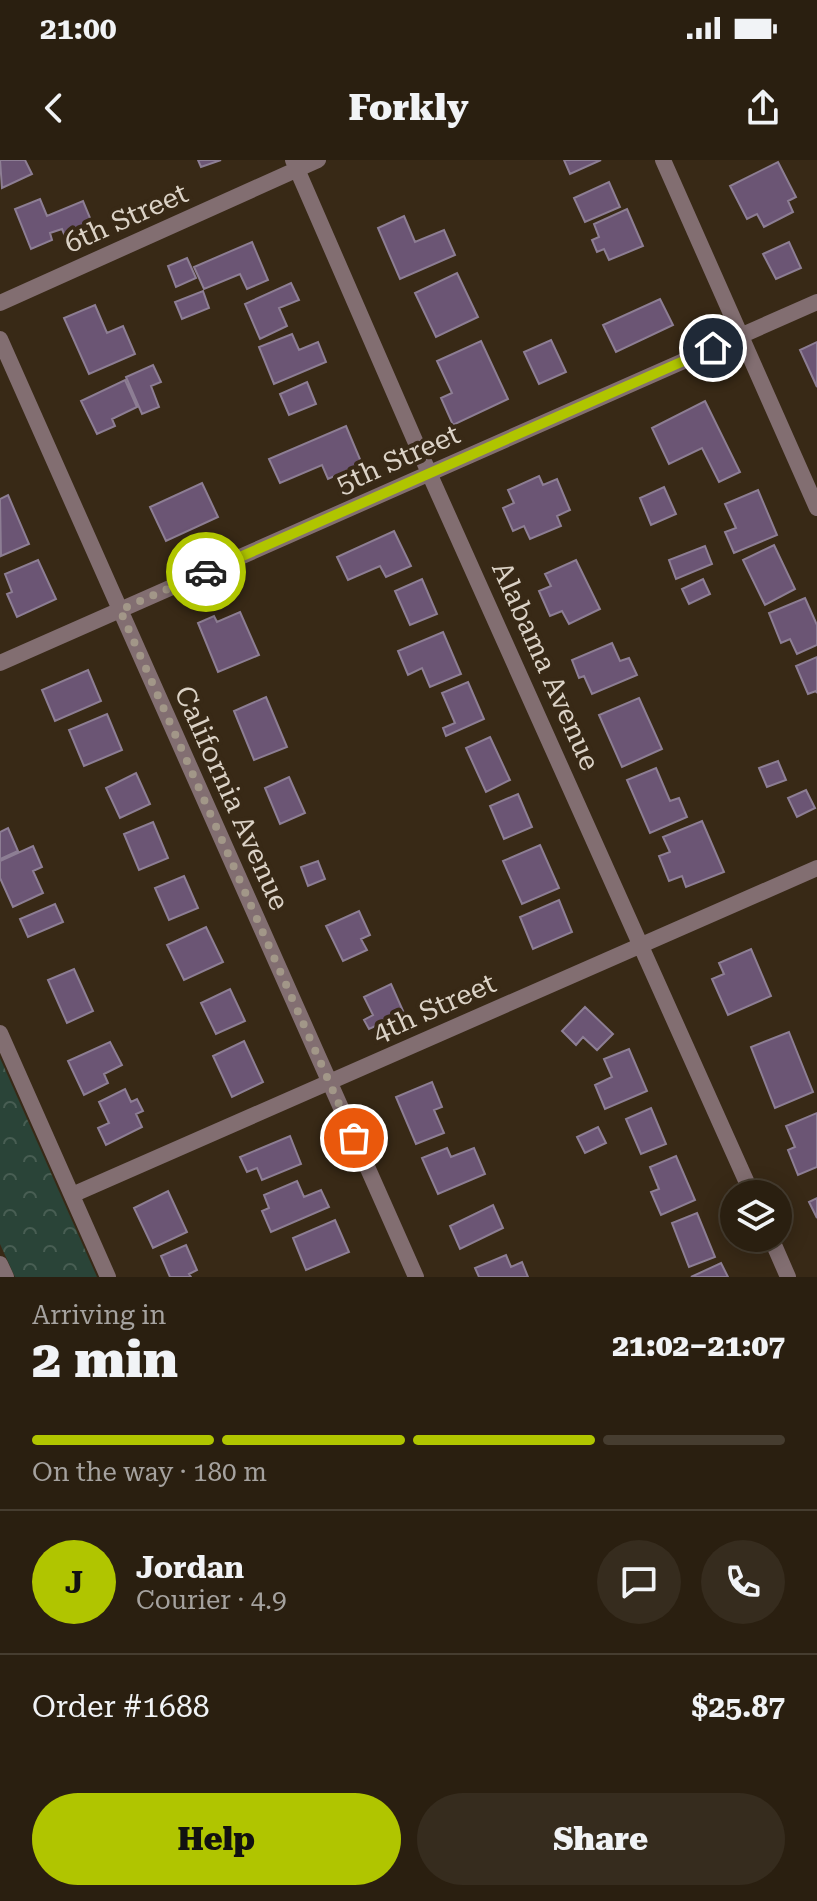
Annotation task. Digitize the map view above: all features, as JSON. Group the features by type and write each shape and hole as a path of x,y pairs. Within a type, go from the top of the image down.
{"street":[{"name":"6th Street","path":"0,303 295,165 318,160"},
{"path":"663,160 817,508"},
{"name":"Alabama Avenue","path":"295,165 429,473 746,1180"},
{"name":"5th Street","path":"0,663 817,302"},
{"name":"California Avenue","path":"0,339 416,1277"},
{"name":"4th Street","path":"72,1195 817,868"},
{"path":"0,1033 108,1277"},
{"path":"777,1252 788,1277"},
{"path":"0,1264 6,1277"}],"green space":[{"path":"0,1058 97,1277 15,1277 0,1244"}],"building":[{"path":"0,160 25,160 32,174 2,188"},
{"path":"198,160 221,160 201,167"},
{"path":"564,160 601,160 570,174"},
{"path":"778,162 796,197 788,201 793,212 764,227 757,214 747,219 730,186"},
{"path":"609,182 620,207 585,222 574,198"},
{"path":"40,199 47,216 83,201 95,230 67,241 62,229 50,233 52,240 31,249 15,209"},
{"path":"627,209 643,246 609,260 604,249 597,252 592,240 599,237 594,224"},
{"path":"404,216 415,242 444,230 455,255 400,279 378,228"},
{"path":"252,242 268,280 247,289 240,274 204,289 194,267"},
{"path":"789,242 801,268 776,279 763,254"},
{"path":"187,258 196,278 176,287 168,266"},
{"path":"457,273 478,317 436,337 415,293"},
{"path":"291,283 299,300 279,308 287,326 260,339 245,304"},
{"path":"203,291 209,308 182,319 175,302"},
{"path":"660,299 673,325 616,352 603,325"},
{"path":"95,305 107,333 123,326 135,354 89,374 64,318"},
{"path":"292,334 299,350 318,342 326,362 274,384 259,347"},
{"path":"551,340 566,372 539,384 524,352"},
{"path":"481,341 508,399 453,425 441,398 452,393 437,361"},
{"path":"817,342 817,387 800,350"},
{"path":"153,365 161,382 151,386 159,407 142,414 126,377"},
{"path":"125,380 137,407 112,419 115,426 97,434 81,401"},
{"path":"307,382 316,404 289,415 280,394"},
{"path":"705,401 740,472 719,482 702,448 669,464 652,428"},
{"path":"346,426 362,464 328,479 322,465 280,483 269,459"},
{"path":"539,476 543,485 557,479 570,510 557,516 561,526 530,539 524,526 513,531 503,508 514,503 508,490"},
{"path":"202,483 218,517 166,541 150,507"},
{"path":"664,487 676,514 651,525 640,498"},
{"path":"758,490 777,535 734,553 725,532 736,528 725,504"},
{"path":"8,495 29,544 1,556 0,499"},
{"path":"394,531 411,566 386,577 380,566 348,580 337,557"},
{"path":"774,545 795,589 765,605 743,560"},
{"path":"705,546 712,564 676,579 669,560"},
{"path":"38,560 56,599 17,617 7,594 12,592 5,574"},
{"path":"576,560 600,609 569,624 562,611 550,616 539,591 551,586 545,574"},
{"path":"422,579 437,614 410,625 395,591"},
{"path":"703,579 710,594 689,604 682,589"},
{"path":"805,598 817,625 817,645 797,654 790,639 781,643 769,613"},
{"path":"240,612 259,655 218,672 198,623 214,616 217,622"},
{"path":"443,632 461,674 430,687 422,668 408,675 398,651"},
{"path":"612,643 620,661 629,658 637,675 592,694 584,676 579,678 572,660"},
{"path":"817,657 817,693 808,694 796,666"},
{"path":"88,670 101,701 55,721 42,690"},
{"path":"468,682 484,719 446,736 443,728 455,723 442,693"},
{"path":"266,697 287,747 254,760 234,711"},
{"path":"639,698 662,749 622,767 599,715"},
{"path":"107,714 122,750 84,766 69,730"},
{"path":"490,737 510,780 486,792 466,748"},
{"path":"778,761 786,780 767,787 759,768"},
{"path":"656,768 670,801 679,798 687,817 650,833 627,780"},
{"path":"136,773 150,804 120,818 106,788"},
{"path":"289,777 305,813 280,824 265,788"},
{"path":"806,790 815,808 797,817 788,798"},
{"path":"518,794 532,827 504,839 490,806"},
{"path":"702,821 724,872 686,887 682,876 669,881 659,856 670,852 663,837"},
{"path":"153,822 168,858 139,870 124,834"},
{"path":"8,828 18,851 0,859 0,832"},
{"path":"540,845 559,888 522,904 503,861"},
{"path":"33,846 42,867 33,871 43,893 13,907 0,878 0,861"},
{"path":"318,861 325,879 308,886 301,867"},
{"path":"184,876 198,908 169,920 155,888"},
{"path":"559,900 572,932 533,949 520,917"},
{"path":"55,904 63,922 28,937 20,919"},
{"path":"359,911 370,935 361,939 367,950 343,961 326,926"},
{"path":"206,927 223,962 184,980 167,945"},
{"path":"751,949 771,996 728,1015 712,979 724,974 719,963"},
{"path":"74,969 93,1011 67,1023 48,980"},
{"path":"391,984 404,1013 369,1029 364,1020 373,1015 364,997"},
{"path":"230,989 245,1021 216,1034 201,1003"},
{"path":"585,1007 613,1034 597,1050 583,1037 576,1045 562,1031"},
{"path":"789,1032 813,1092 775,1108 751,1047"},
{"path":"244,1041 263,1082 232,1097 213,1056"},
{"path":"110,1042 122,1065 104,1074 108,1083 84,1095 68,1061"},
{"path":"629,1049 647,1091 605,1109 595,1085 612,1077 604,1059"},
{"path":"432,1082 442,1107 434,1110 444,1133 416,1144 396,1097"},
{"path":"125,1089 131,1102 137,1099 143,1111 136,1114 142,1127 106,1145 98,1128 109,1123 99,1102"},
{"path":"651,1108 666,1144 641,1154 626,1119"},
{"path":"817,1113 817,1167 798,1175 788,1150 795,1147 786,1126"},
{"path":"598,1127 606,1143 585,1153 577,1137"},
{"path":"290,1136 301,1164 262,1180 257,1168 247,1172 240,1157"},
{"path":"447,1148 451,1157 474,1148 485,1174 438,1194 422,1158"},
{"path":"676,1156 695,1200 661,1215 651,1192 659,1189 650,1167"},
{"path":"297,1181 304,1197 321,1190 329,1207 271,1232 262,1211 269,1208 264,1195"},
{"path":"168,1191 187,1232 153,1248 134,1208"},
{"path":"817,1198 817,1218 809,1202"},
{"path":"493,1205 503,1228 460,1249 450,1226"},
{"path":"697,1213 715,1257 689,1267 672,1223"},
{"path":"335,1220 349,1252 306,1270 293,1238"},
{"path":"186,1245 197,1270 189,1274 191,1277 170,1277 161,1256"},
{"path":"506,1255 511,1267 522,1262 528,1277 479,1277 475,1268"},
{"path":"721,1263 728,1277 691,1277"}],"way so far":[{"path":"206,572 120,610 354,1138"}],"route":[{"path":"206,572 713,348"}]}
